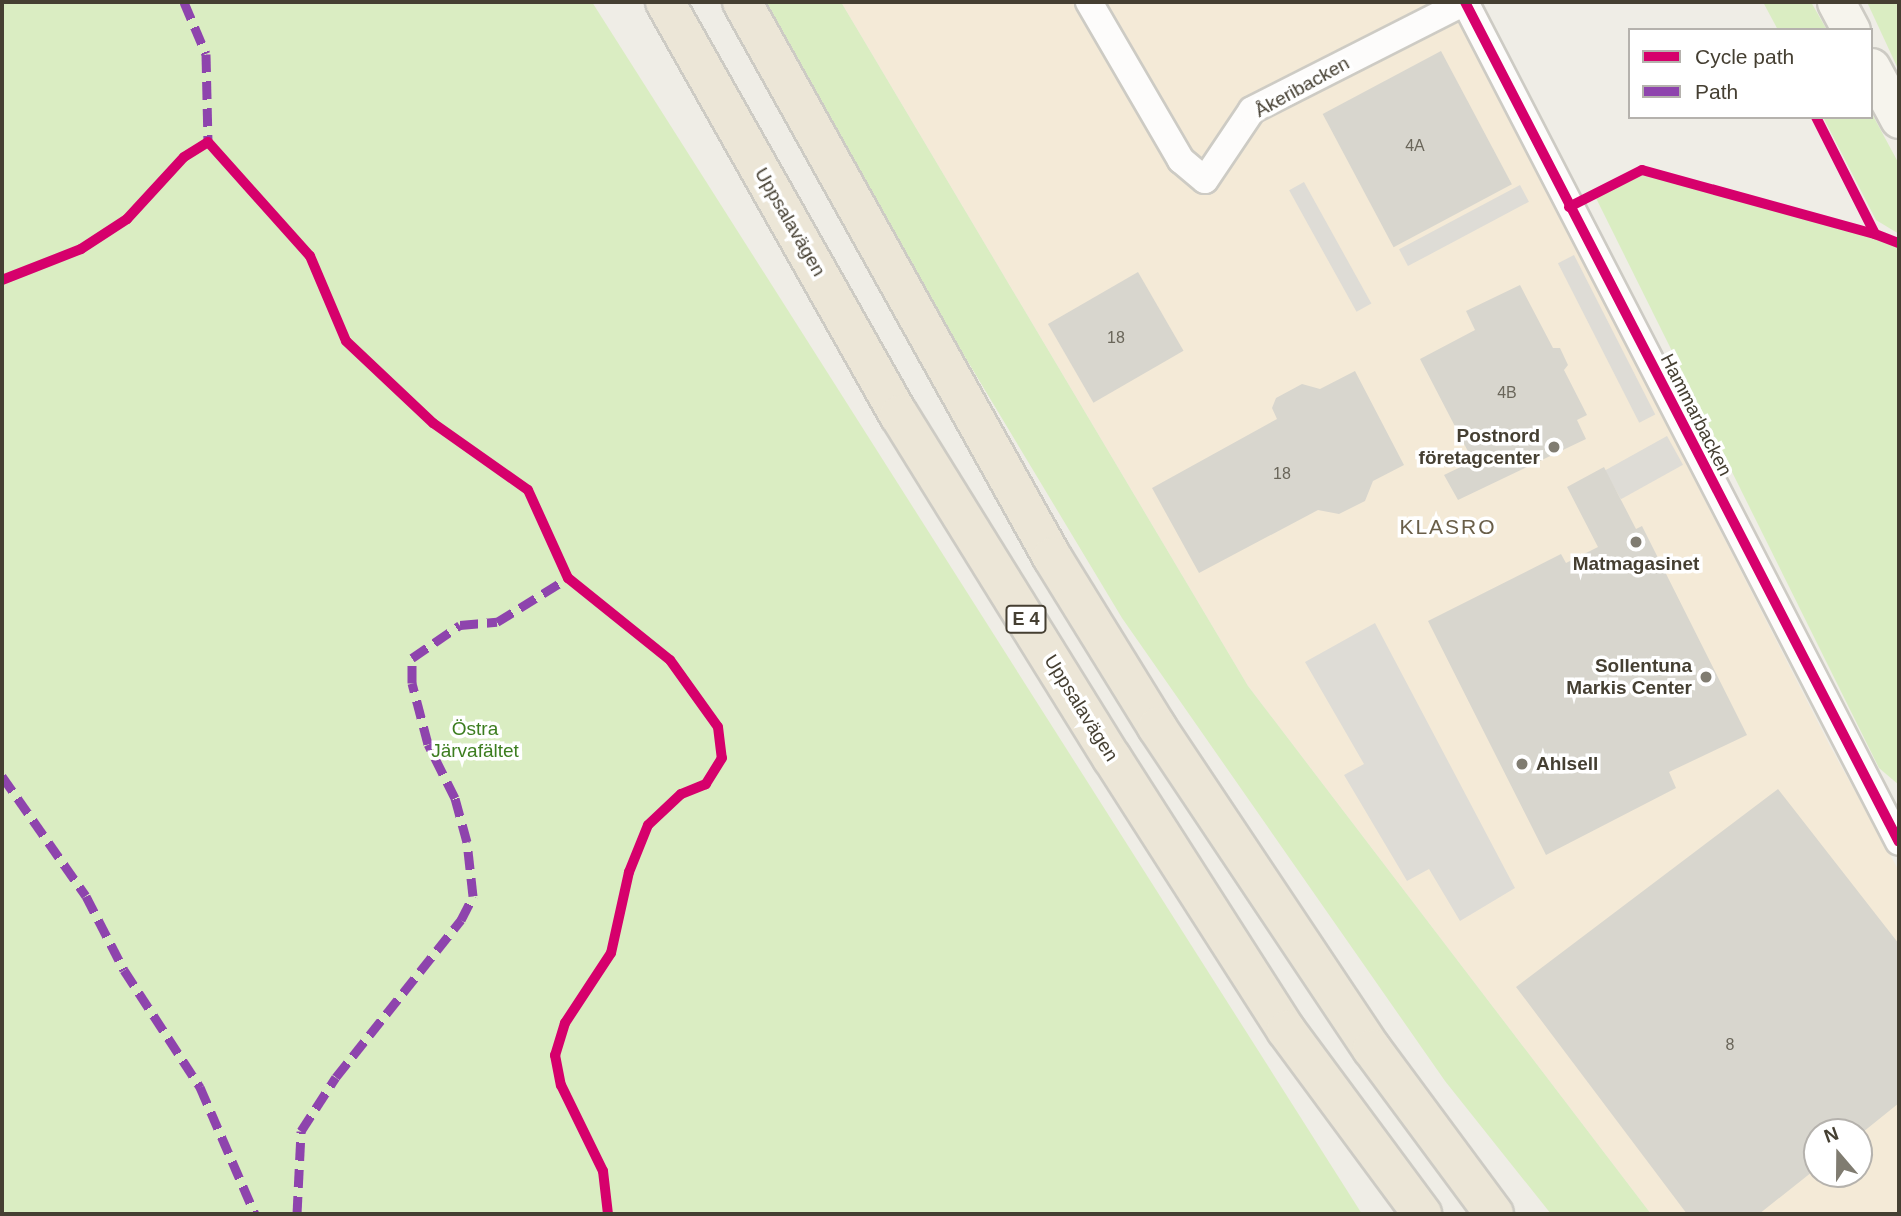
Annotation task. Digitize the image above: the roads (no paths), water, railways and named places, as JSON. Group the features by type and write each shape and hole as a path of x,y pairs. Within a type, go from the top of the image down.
{"highway":[{"name":"Uppsalavägen","path":"665,2 900,415 1112,758 1286,1030 1422,1214"},
{"path":"741,2 1052,557 1157,727 1372,1049 1494,1214"}],"main road":[{"path":"1836,2 1850,28"},
{"path":"1873,72 1899,119"}],"street":[{"name":"Åkeribacken","path":"1089,2 1181,160 1206,180 1252,110 1465,2"},
{"name":"Hammarbacken","path":"1465,2 1899,842"}],"place":[{"name":"Postnord företagcenter","path":"1554,447"},
{"name":"Matmagasinet","path":"1636,542"},
{"name":"Sollentuna Markis Center","path":"1706,677"},
{"name":"Ahlsell","path":"1522,764"}],"district":[{"name":"KLASRO","path":"1448,527"}],"park label":[{"name":"Östra Järvafältet","path":"475,740"}]}
